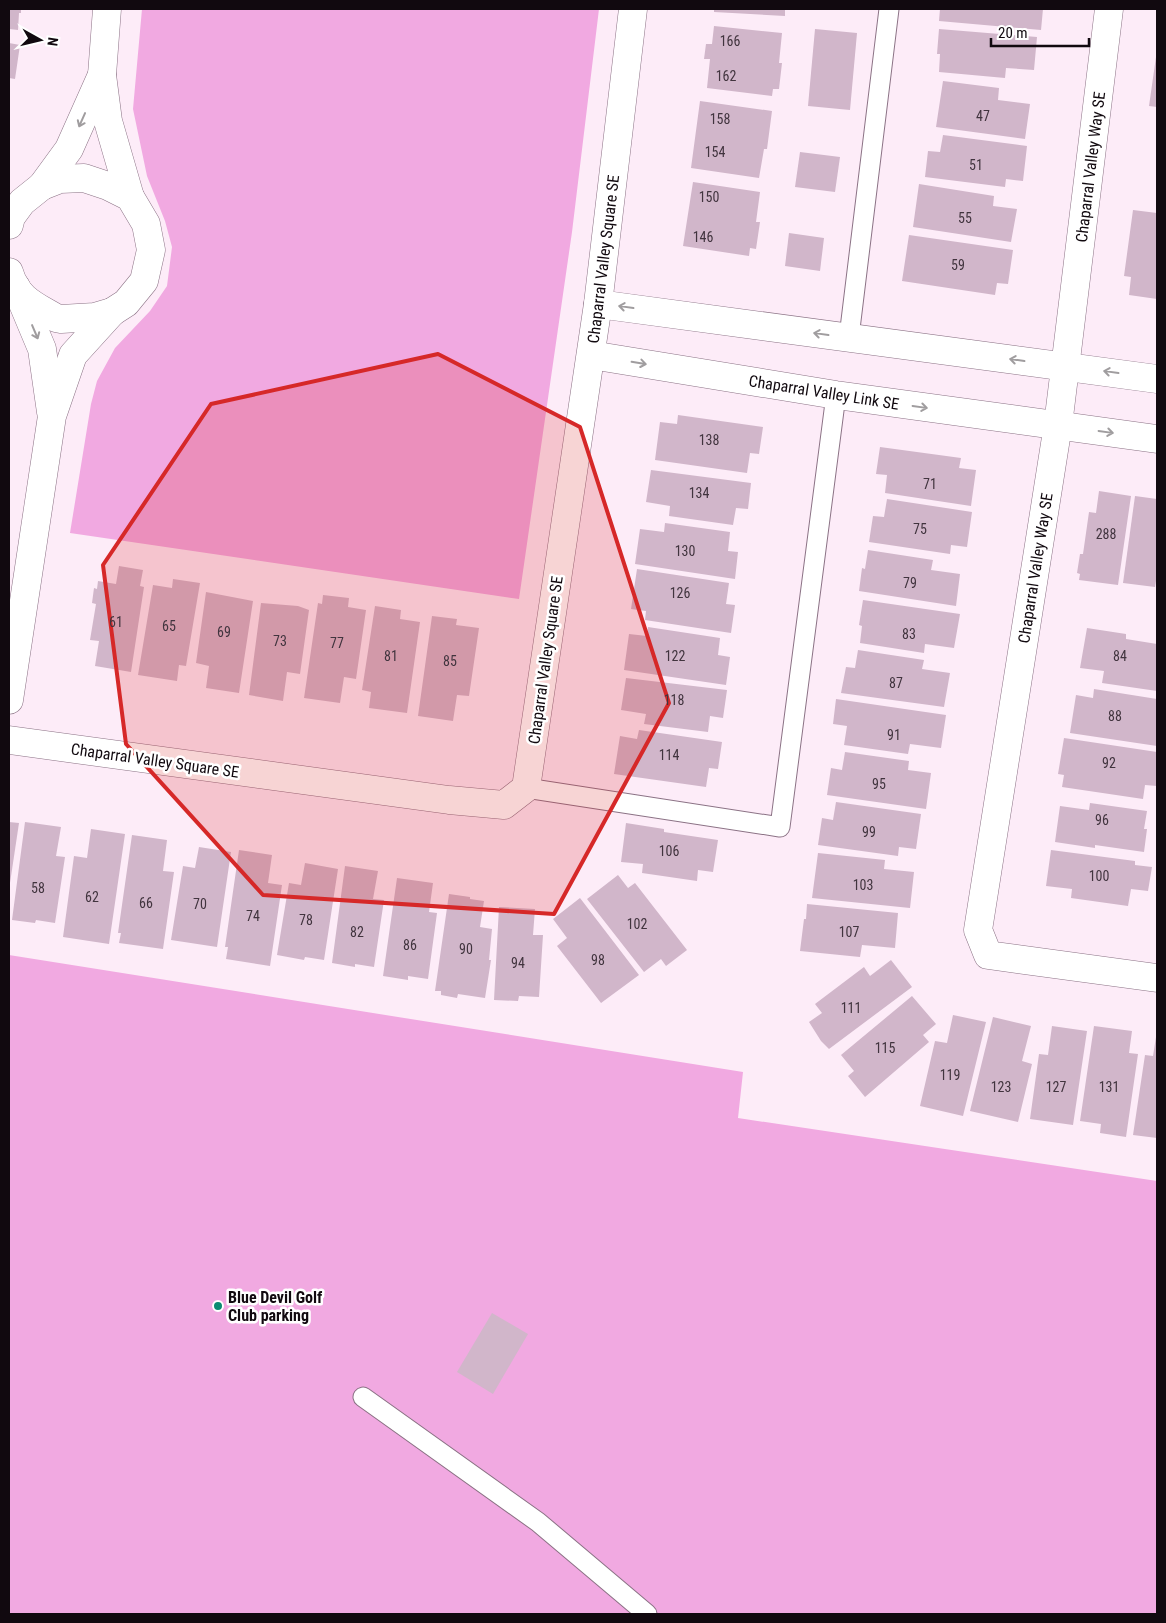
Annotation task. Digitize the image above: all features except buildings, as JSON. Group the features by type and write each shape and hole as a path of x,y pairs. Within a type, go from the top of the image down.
{"street":[{"path":"9,700 52,416 73,355 112,312 126,303 144,281 151,250 146,224 130,197 108,121 102,75 107,9"},
{"name":"Chaparral Valley Square SE","path":"9,740 439,798 504,805 526,788 591,355 633,9"},
{"name":"Chaparral Valley Way SE","path":"1109,9 1058,426 978,930 988,955 1157,978"},
{"path":"9,225 11,217 25,196 69,149 102,75"},
{"path":"25,196 60,179 84,178 108,186 130,197"},
{"path":"11,276 24,299 61,319 95,317 112,312"},
{"path":"11,276 42,349 52,416"},
{"path":"598,304 1157,379"},
{"name":"Chaparral Valley Link SE","path":"591,355 836,395 1157,439"}],"lane":[{"path":"850,337 889,9"},
{"path":"526,788 780,827 836,395"},
{"path":"363,1397 538,1522 647,1614"}],"highlighted area":[{"path":"438,354 580,427 669,703 554,914 263,895 126,744 103,565 211,404"}],"shaded area":[{"path":"142,9 599,9 572,232 519,599 70,533 91,404 97,381 115,348 150,311 167,286 172,247 165,221 147,176 133,109"},
{"path":"9,955 743,1072 738,1118 1157,1181 1157,1614 9,1614"}],"place":[{"name":"Blue Devil Golf Club parking","path":"218,1306"}]}
